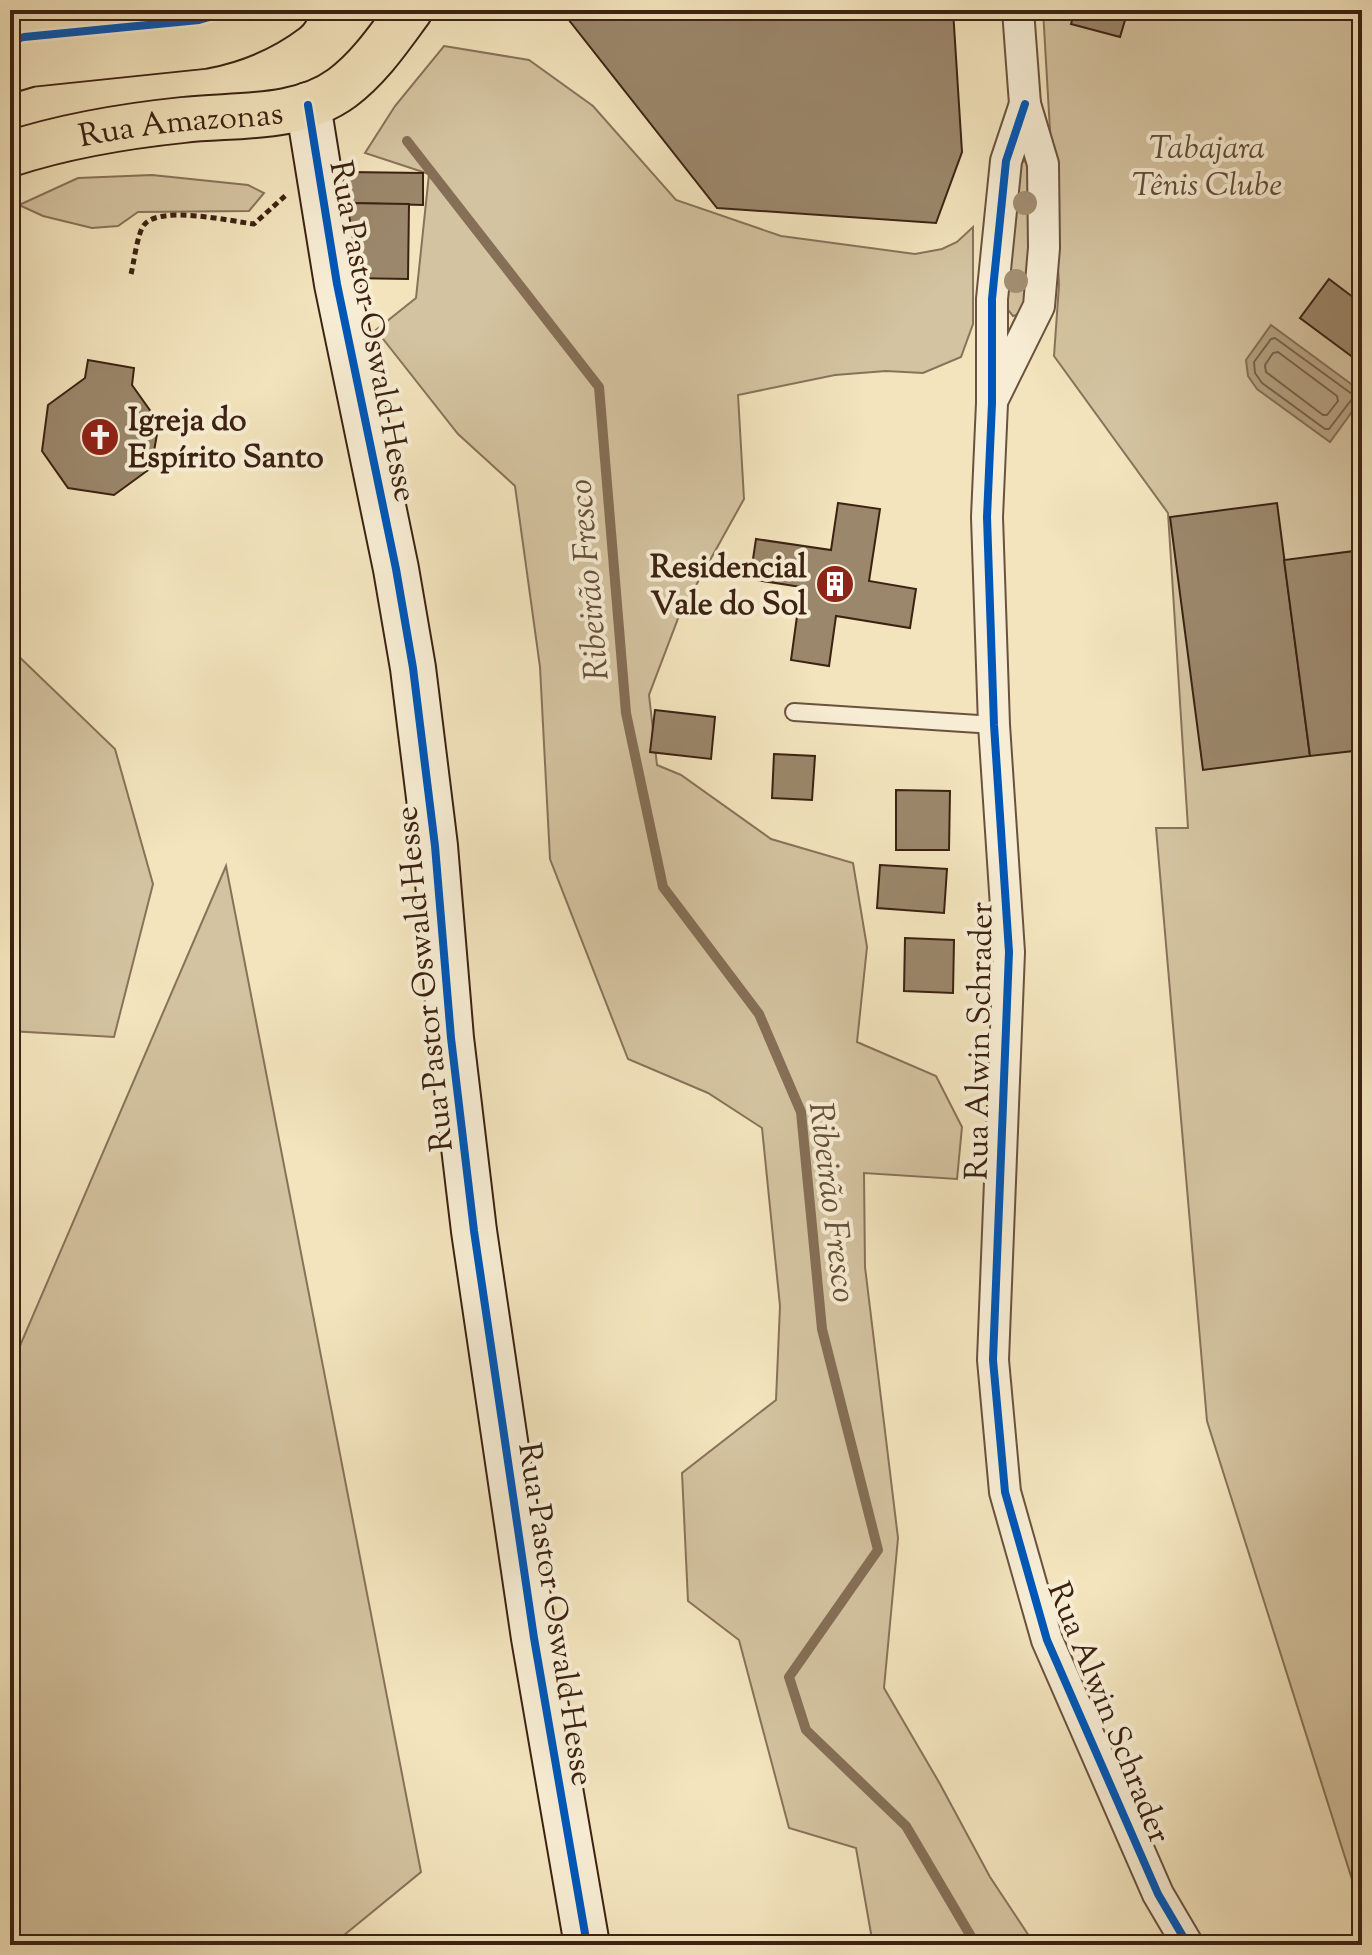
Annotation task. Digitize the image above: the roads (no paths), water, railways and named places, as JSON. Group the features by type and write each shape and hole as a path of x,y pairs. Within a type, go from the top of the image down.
{"main road":[{"path":"10,70 30,64 228,41 249,33 286,10"},
{"name":"Rua Amazonas","path":"10,154 45,143 97,133 184,120 245,117 308,105 341,89 374,58 410,10"}],"street":[{"name":"Rua Alwin Schrader","path":"992,403 1039,306 1044,248 1043,164 1025,104 1018,10"},
{"name":"Rua Alwin Schrader","path":"1025,104 1006,161 992,299 987,517 994,725 1009,952 993,1360 1005,1492 1047,1640 1158,1894 1188,1945"},
{"name":"Rua Pastor Oswald Hesse","path":"308,105 316,167 413,668 435,846 451,1038 474,1231 534,1638 587,1945"}],"lane":[{"path":"794,712 994,725"}],"water":[{"path":"1271,325 1362,392 1362,398 1330,442 1257,389 1248,376 1246,360"}],"waterway":[{"name":"Ribeirão Fresco","path":"407,141 599,387 626,713 663,887 759,1014 801,1112 822,1329 878,1550 789,1677 806,1730 906,1826 976,1945"}],"place":[{"name":"Igreja do Espírito Santo","path":"100,437"},
{"name":"Residencial Vale do Sol","path":"835,584"}],"park label":[{"name":"Tabajara Tênis Clube","path":"1207,166"}]}
